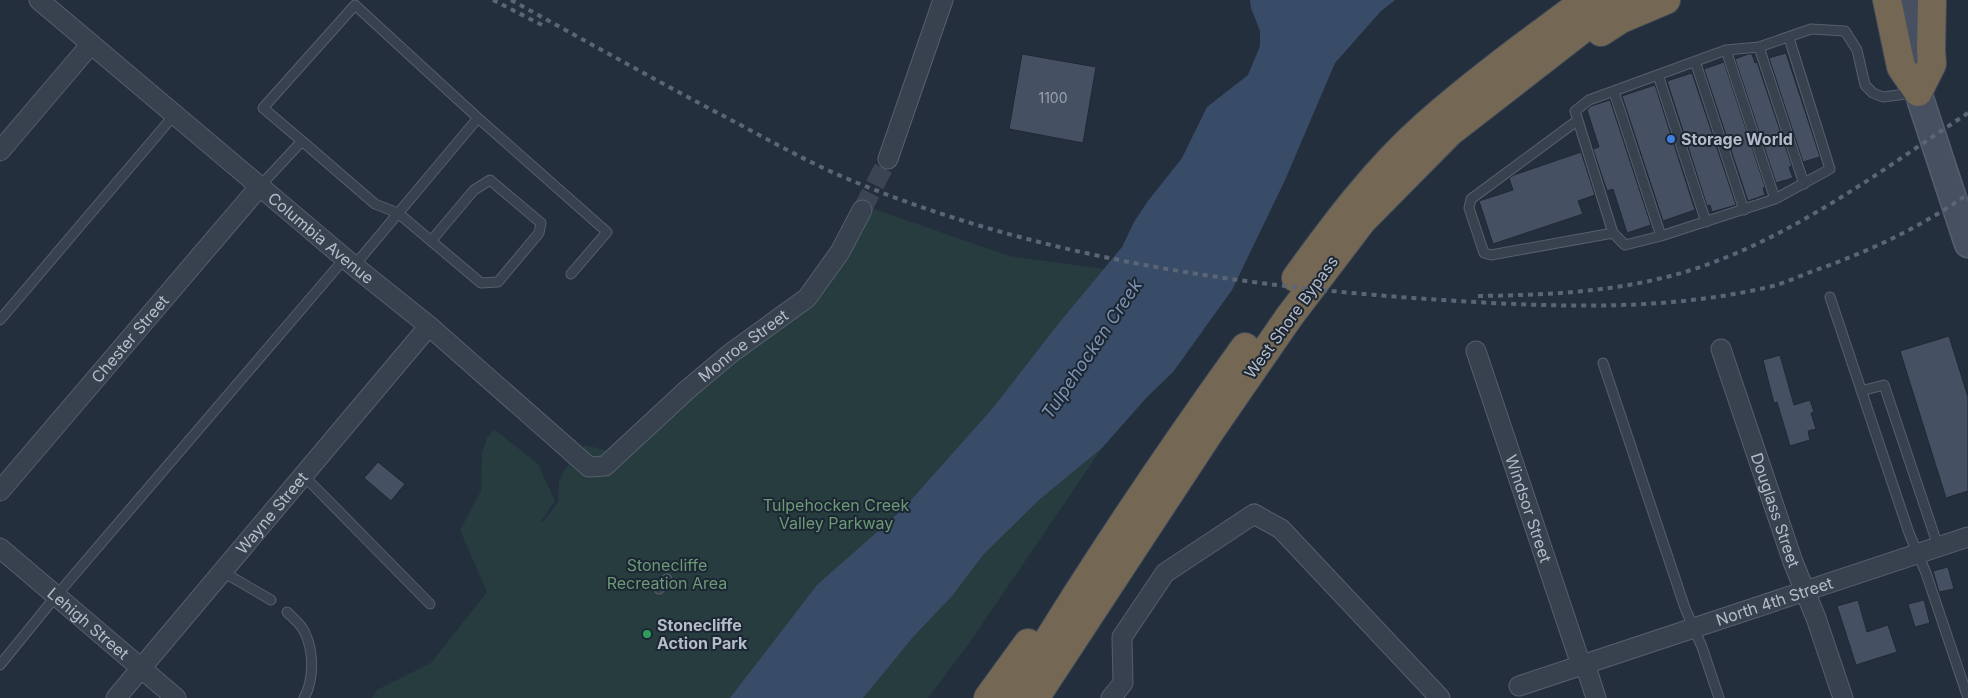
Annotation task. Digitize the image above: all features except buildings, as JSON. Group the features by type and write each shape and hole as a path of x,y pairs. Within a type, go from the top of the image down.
{"highway":[{"path":"1349,206 1420,112 1558,0"},
{"name":"West Shore Bypass","path":"1013,698 1149,484 1349,206 1426,125 1510,57 1586,0"},
{"name":"West Shore Bypass","path":"1036,698 1209,433 1289,317 1362,221 1450,132 1620,0"},
{"path":"1410,172 1606,28 1629,15 1666,0"},
{"path":"1887,0 1902,66 1918,92"},
{"path":"1918,92 1932,64 1930,27 1932,0"},
{"path":"988,698 1244,350"}],"street":[{"name":"Columbia Avenue","path":"39,0 350,262 429,326 589,467 605,466"},
{"path":"888,159 943,0"},
{"path":"1908,0 1918,92 1968,244"},
{"path":"0,151 92,44"},
{"name":"Chester Street","path":"0,491 260,186"},
{"name":"Monroe Street","path":"605,466 674,401 731,353 807,298 840,252 862,210"},
{"name":"Wayne Street","path":"116,698 224,572 429,326"},
{"name":"Douglass Street","path":"1721,349 1793,562 1805,590 1843,698"},
{"name":"Windsor Street","path":"1476,351 1583,665 1596,698"},
{"path":"1111,698 1123,683 1122,637 1165,573 1254,514 1281,529 1440,698"},
{"name":"North 4th Street","path":"1519,686 1968,537"},
{"name":"Lehigh Street","path":"0,548 176,698"}],"lane":[{"path":"431,241 474,190 490,180 541,223 539,233 498,282 481,283 431,241 398,213 375,204 262,108 356,4 478,118 606,232 571,274"},
{"path":"1789,38 1830,169 1775,199 1661,236 1625,245 1613,234 1575,111 1589,100 1726,50 1759,47 1811,29 1845,31 1857,50 1865,85 1873,93 1884,96 1918,92"},
{"path":"1759,47 1804,184"},
{"path":"1726,50 1775,199"},
{"path":"1695,61 1744,210"},
{"path":"1658,75 1706,222"},
{"path":"1614,92 1661,236"},
{"path":"0,320 175,114"},
{"path":"0,665 56,596 350,262 398,213 478,118"},
{"path":"1578,120 1471,199 1469,208 1484,253 1491,255 1613,234"},
{"path":"260,186 302,141"},
{"path":"1830,298 1909,533 1926,573 1968,698"},
{"path":"1603,363 1685,608 1719,698"},
{"path":"1861,391 1884,385 1938,546"},
{"path":"304,476 430,604"},
{"path":"224,572 271,600"},
{"path":"659,589 668,579"},
{"path":"287,612 305,632 310,652 312,670 310,688 304,698"}],"green space":[{"name":"Stonecliffe Recreation Area","path":"874,209 1009,256 1104,269 1203,331 1173,372 1147,397 1102,448 970,642 928,698 372,698 377,690 431,663 487,592 460,530 481,491 482,453 487,438 494,429 538,464 555,501 541,521 542,523 558,502 559,482 565,469 585,445 627,456 716,375 813,304"}],"water":[{"name":"Tulpehocken Creek","path":"1250,0 1395,0 1381,11 1335,63 1285,180 1232,290 1173,372 1147,397 1102,448 1040,499 983,555 952,596 913,637 863,698 730,698 817,585 903,509 992,409 1059,323 1122,247 1134,222 1148,201 1182,158 1207,107 1248,75 1260,46 1260,31 1251,8"}],"tunnel":[{"path":"862,210 888,159"}],"railway":[{"path":"493,0 544,26"},
{"path":"511,0 781,147 860,184 930,210 1001,232 1073,250 1146,265 1294,287 1442,300 1566,306 1649,304 1691,300 1784,283 1836,263 1913,228 1968,194"},
{"path":"1478,296 1584,291 1636,284 1688,271 1726,257 1798,223 1968,113"}],"place":[{"name":"Storage World","path":"1671,139"},
{"name":"Stonecliffe Action Park","path":"647,634"}],"park label":[{"name":"Tulpehocken Creek Valley Parkway","path":"836,514"}]}
